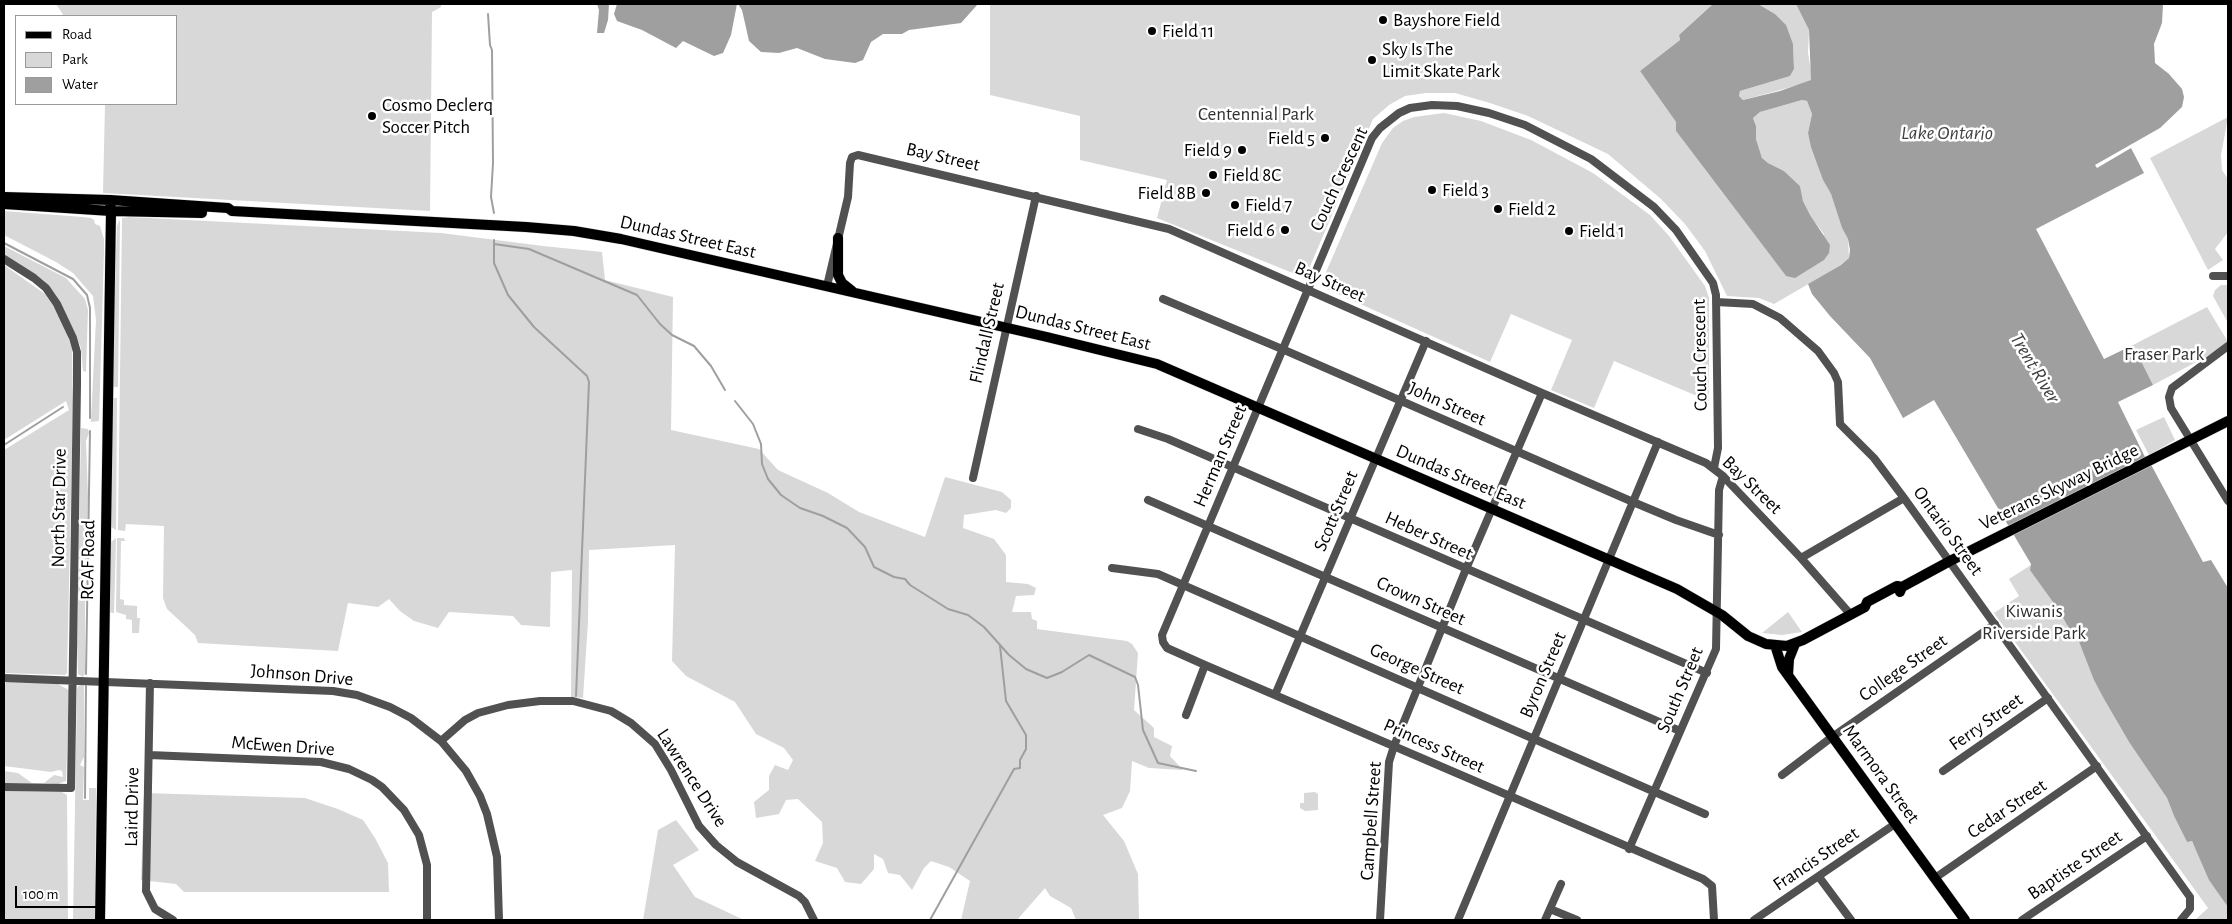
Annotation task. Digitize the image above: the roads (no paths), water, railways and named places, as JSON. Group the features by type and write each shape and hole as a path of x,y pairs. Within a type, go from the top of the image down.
{"main road":[{"path":"4,197 111,205"},
{"path":"4,204 111,205"},
{"name":"Dundas Street East","path":"111,205 228,214 232,211 574,231 640,243 1157,364 1677,589 1718,612 1748,636 1775,645 1795,644 1865,607 1867,602 1889,590 1897,586 1902,587 1979,547"},
{"name":"RCAF Road","path":"100,920 111,205"},
{"path":"838,238 838,275 842,283 854,293"},
{"name":"Veterans Skyway Bridge","path":"1979,547 2228,421"},
{"path":"1788,675 1790,654 1795,644"},
{"name":"Marmora Street","path":"1775,645 1778,661 1965,920"}],"street":[{"name":"Couch Crescent","path":"1308,289 1376,132 1399,113 1410,108 1445,105 1489,112 1525,125 1558,140 1606,169 1654,207 1676,230 1713,283 1716,302 1718,448 1714,468"},
{"name":"Bay Street","path":"827,286 848,197 850,163 852,157 858,154 1169,229 1542,393 1706,462 1723,476 1801,558 1851,615"},
{"name":"Flindall Street","path":"973,478 1005,327 1036,196"},
{"name":"North Star Drive","path":"4,260 34,278 46,288 67,321 77,352 71,788 4,787"},
{"path":"2213,276 2228,276"},
{"name":"Herman Street","path":"1162,635 1308,289"},
{"name":"John Street","path":"1163,299 1282,348 1633,502 1719,535"},
{"name":"Ontario Street","path":"1716,302 1761,306 1780,318 1818,351 1834,372 1838,382 1840,424 1874,458 1904,498 2190,897 2190,909 2181,920"},
{"name":"Scott Street","path":"1275,695 1426,341"},
{"path":"2228,346 2172,388 2168,397 2171,408 2228,502"},
{"name":"Campbell Street","path":"1380,920 1389,762 1466,570 1542,393"},
{"name":"Heber Street","path":"1138,429 1168,439 1707,673"},
{"name":"Byron Street","path":"1458,920 1658,442"},
{"name":"South Street","path":"1629,849 1716,649 1719,490 1723,476"},
{"path":"1801,558 1904,498"},
{"name":"Crown Street","path":"1148,500 1680,731"},
{"name":"George Street","path":"1112,568 1158,574 1705,814"},
{"name":"College Street","path":"1782,775 1832,737 1995,624"},
{"name":"Princess Street","path":"1162,635 1163,642 1167,648 1702,879 1712,886 1714,920"},
{"path":"1186,715 1205,664"},
{"name":"Johnson Drive","path":"4,678 333,690 357,695 390,707 404,714 441,741 466,771 480,796 487,814 498,857 499,920"},
{"name":"Laird Drive","path":"150,683 146,891 155,909 172,920"},
{"name":"Ferry Street","path":"1943,772 2048,698"},
{"name":"Lawrence Drive","path":"441,741 465,720 478,713 508,705 540,701 573,701 611,711 631,723 655,744 699,826 716,845 737,862 799,896 805,902 814,920"},
{"name":"McEwen Drive","path":"149,755 321,762 349,769 372,780 382,787 404,810 418,835 427,864 427,920"},
{"name":"Cedar Street","path":"1935,878 2097,766"},
{"name":"Francis Street","path":"1754,920 1895,824"},
{"name":"Baptiste Street","path":"2022,920 2147,836"},
{"path":"1819,876 1851,920"},
{"path":"1545,920 1561,884"},
{"path":"1550,909 1577,920"}],"water":[{"path":"597,4 609,4 608,20 604,33 597,33 599,10"},
{"path":"617,4 737,4 731,35 723,53 714,56 683,41 676,48 642,30 617,21 614,14"},
{"path":"738,4 978,4 961,23 909,30 902,34 883,34 871,42 863,60 855,63 825,59 797,48 779,53 761,52 749,41 742,10"},
{"name":"Lake Ontario","path":"1713,4 1758,4 1775,14 1786,25 1793,44 1794,69 1790,76 1740,91 1739,96 1743,100 1780,91 1811,80 1809,30 1796,4 2163,4 2162,23 2154,44 2155,63 2169,74 2182,89 2184,97 2182,107 2160,128 2095,165 2097,168 2131,148 2144,173 2036,229 2104,359 2133,345 2153,385 2118,402 2145,457 2147,457 2203,562 2211,560 2228,588 2228,907 2209,880 2192,841 2187,842 2167,798 2129,742 2104,699 2094,680 2078,639 2030,570 2031,564 1934,400 1903,418 1870,358 1812,294 1808,284 1841,265 1849,258 1850,250 1848,239 1842,228 1831,194 1823,180 1811,147 1808,133 1812,114 1807,101 1802,100 1760,112 1753,118 1756,126 1756,139 1762,158 1784,171 1800,186 1803,201 1810,215 1830,245 1829,253 1824,260 1795,278 1786,276 1676,131 1676,122 1640,71 1680,40 1679,35"}],"waterway":[{"path":"488,14 492,50 493,163 491,197 494,213"},
{"path":"494,240 494,263 508,295 534,327 587,376 589,382 576,696"},
{"path":"4,243 73,279 87,295 90,308 90,418"},
{"path":"494,244 529,249 637,295 660,324 672,335 694,346 711,366 725,390"},
{"path":"735,401 753,424 761,444 762,464 768,479 781,495 800,508 823,516 847,528 865,547 874,567 894,577 905,579 910,585 948,609 968,615 984,627 1009,655 1026,669 1047,678 1062,672 1089,655 1135,677 1138,685 1143,730 1158,763 1196,771"},
{"path":"4,445 63,407"},
{"path":"86,674 90,431"},
{"path":"930,920 1014,769 1020,768 1020,760 1026,749 1026,735 1006,701 1000,646"},
{"path":"85,798 86,686"}],"place":[{"name":"Bayshore Field","path":"1383,20"},
{"name":"Field 11","path":"1152,31"},
{"name":"Sky Is The Limit Skate Park","path":"1372,60"},
{"name":"Cosmo Declerq Soccer Pitch","path":"372,116"},
{"name":"Field 5","path":"1325,138"},
{"name":"Field 9","path":"1242,150"},
{"name":"Field 8C","path":"1213,175"},
{"name":"Field 3","path":"1432,190"},
{"name":"Field 8B","path":"1206,193"},
{"name":"Field 7","path":"1235,205"},
{"name":"Field 2","path":"1498,209"},
{"name":"Field 6","path":"1285,230"},
{"name":"Field 1","path":"1569,231"}],"park label":[{"name":"Centennial Park","path":"1256,114"},
{"name":"Fraser Park","path":"2164,354"},
{"name":"Kiwanis Riverside Park","path":"2034,622"}],"water label":[{"name":"Trent River","path":"2035,368"}]}
